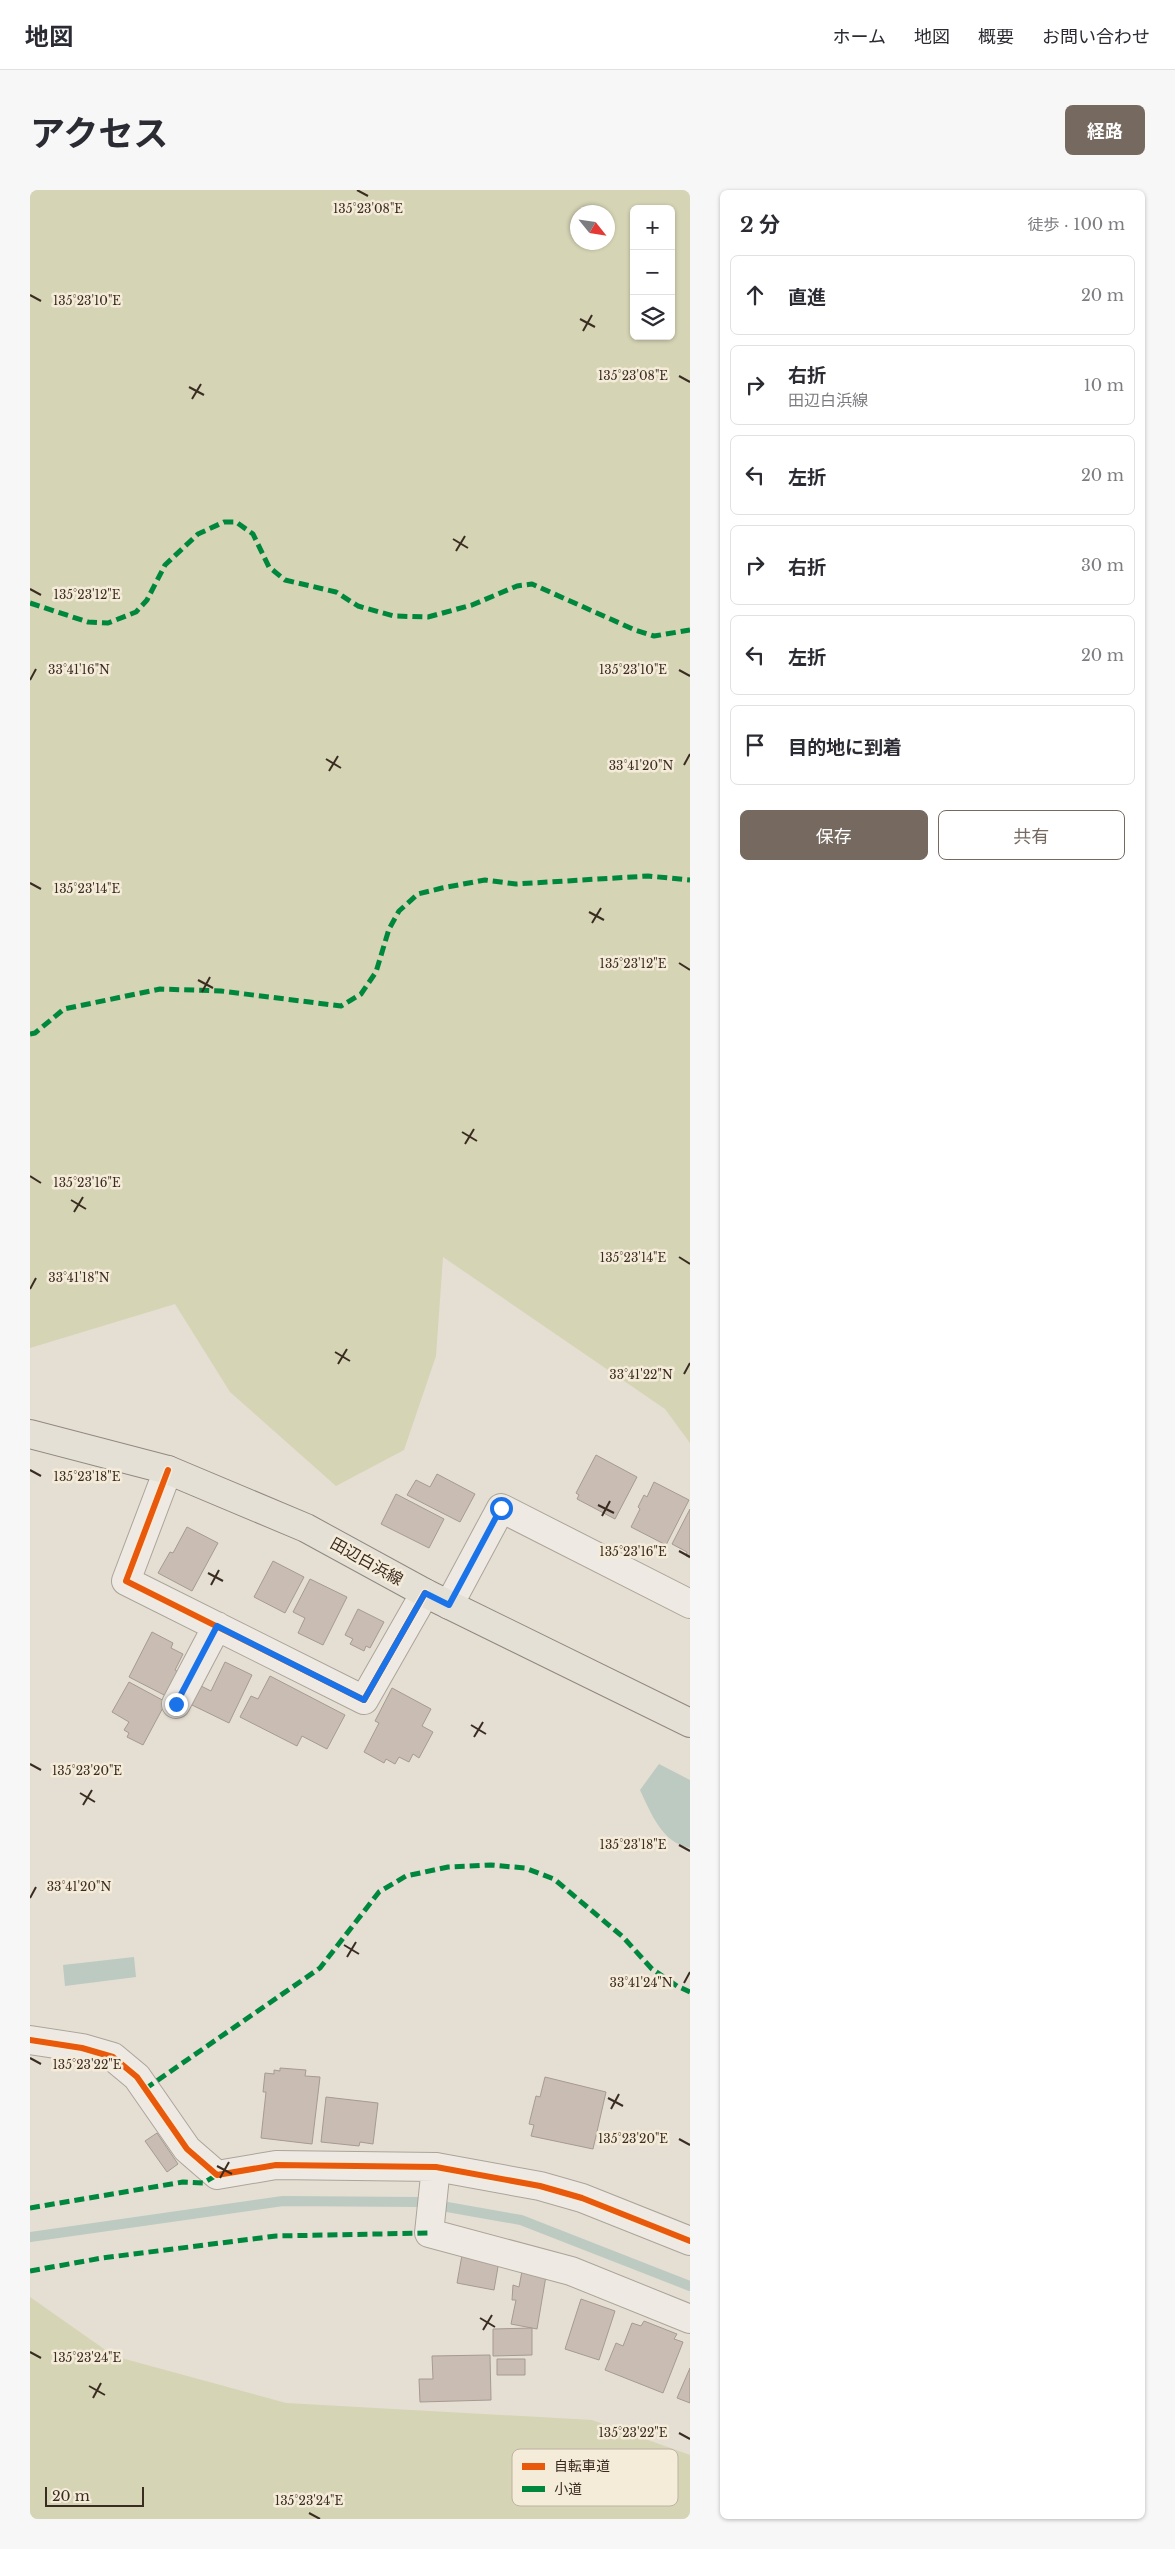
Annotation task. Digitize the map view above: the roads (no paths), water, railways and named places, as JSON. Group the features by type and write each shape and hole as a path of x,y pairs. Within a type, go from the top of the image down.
{"main road":[{"name":"田辺白浜線","path":"30,1434 168,1470 306,1528 425,1593 690,1723"}],"street":[{"path":"168,1470 126,1581 364,1700 425,1593"},
{"path":"449,1605 501,1508 690,1604"},
{"path":"176,1704 217,1626"},
{"path":"30,2040 82,2048 113,2058 137,2077 187,2149 217,2175 276,2165 435,2176 540,2186 582,2198 690,2241"},
{"path":"435,2176 429,2233 571,2271 690,2319"}],"waterway":[{"path":"30,2237 283,2201 419,2202 521,2220 690,2286"}]}
